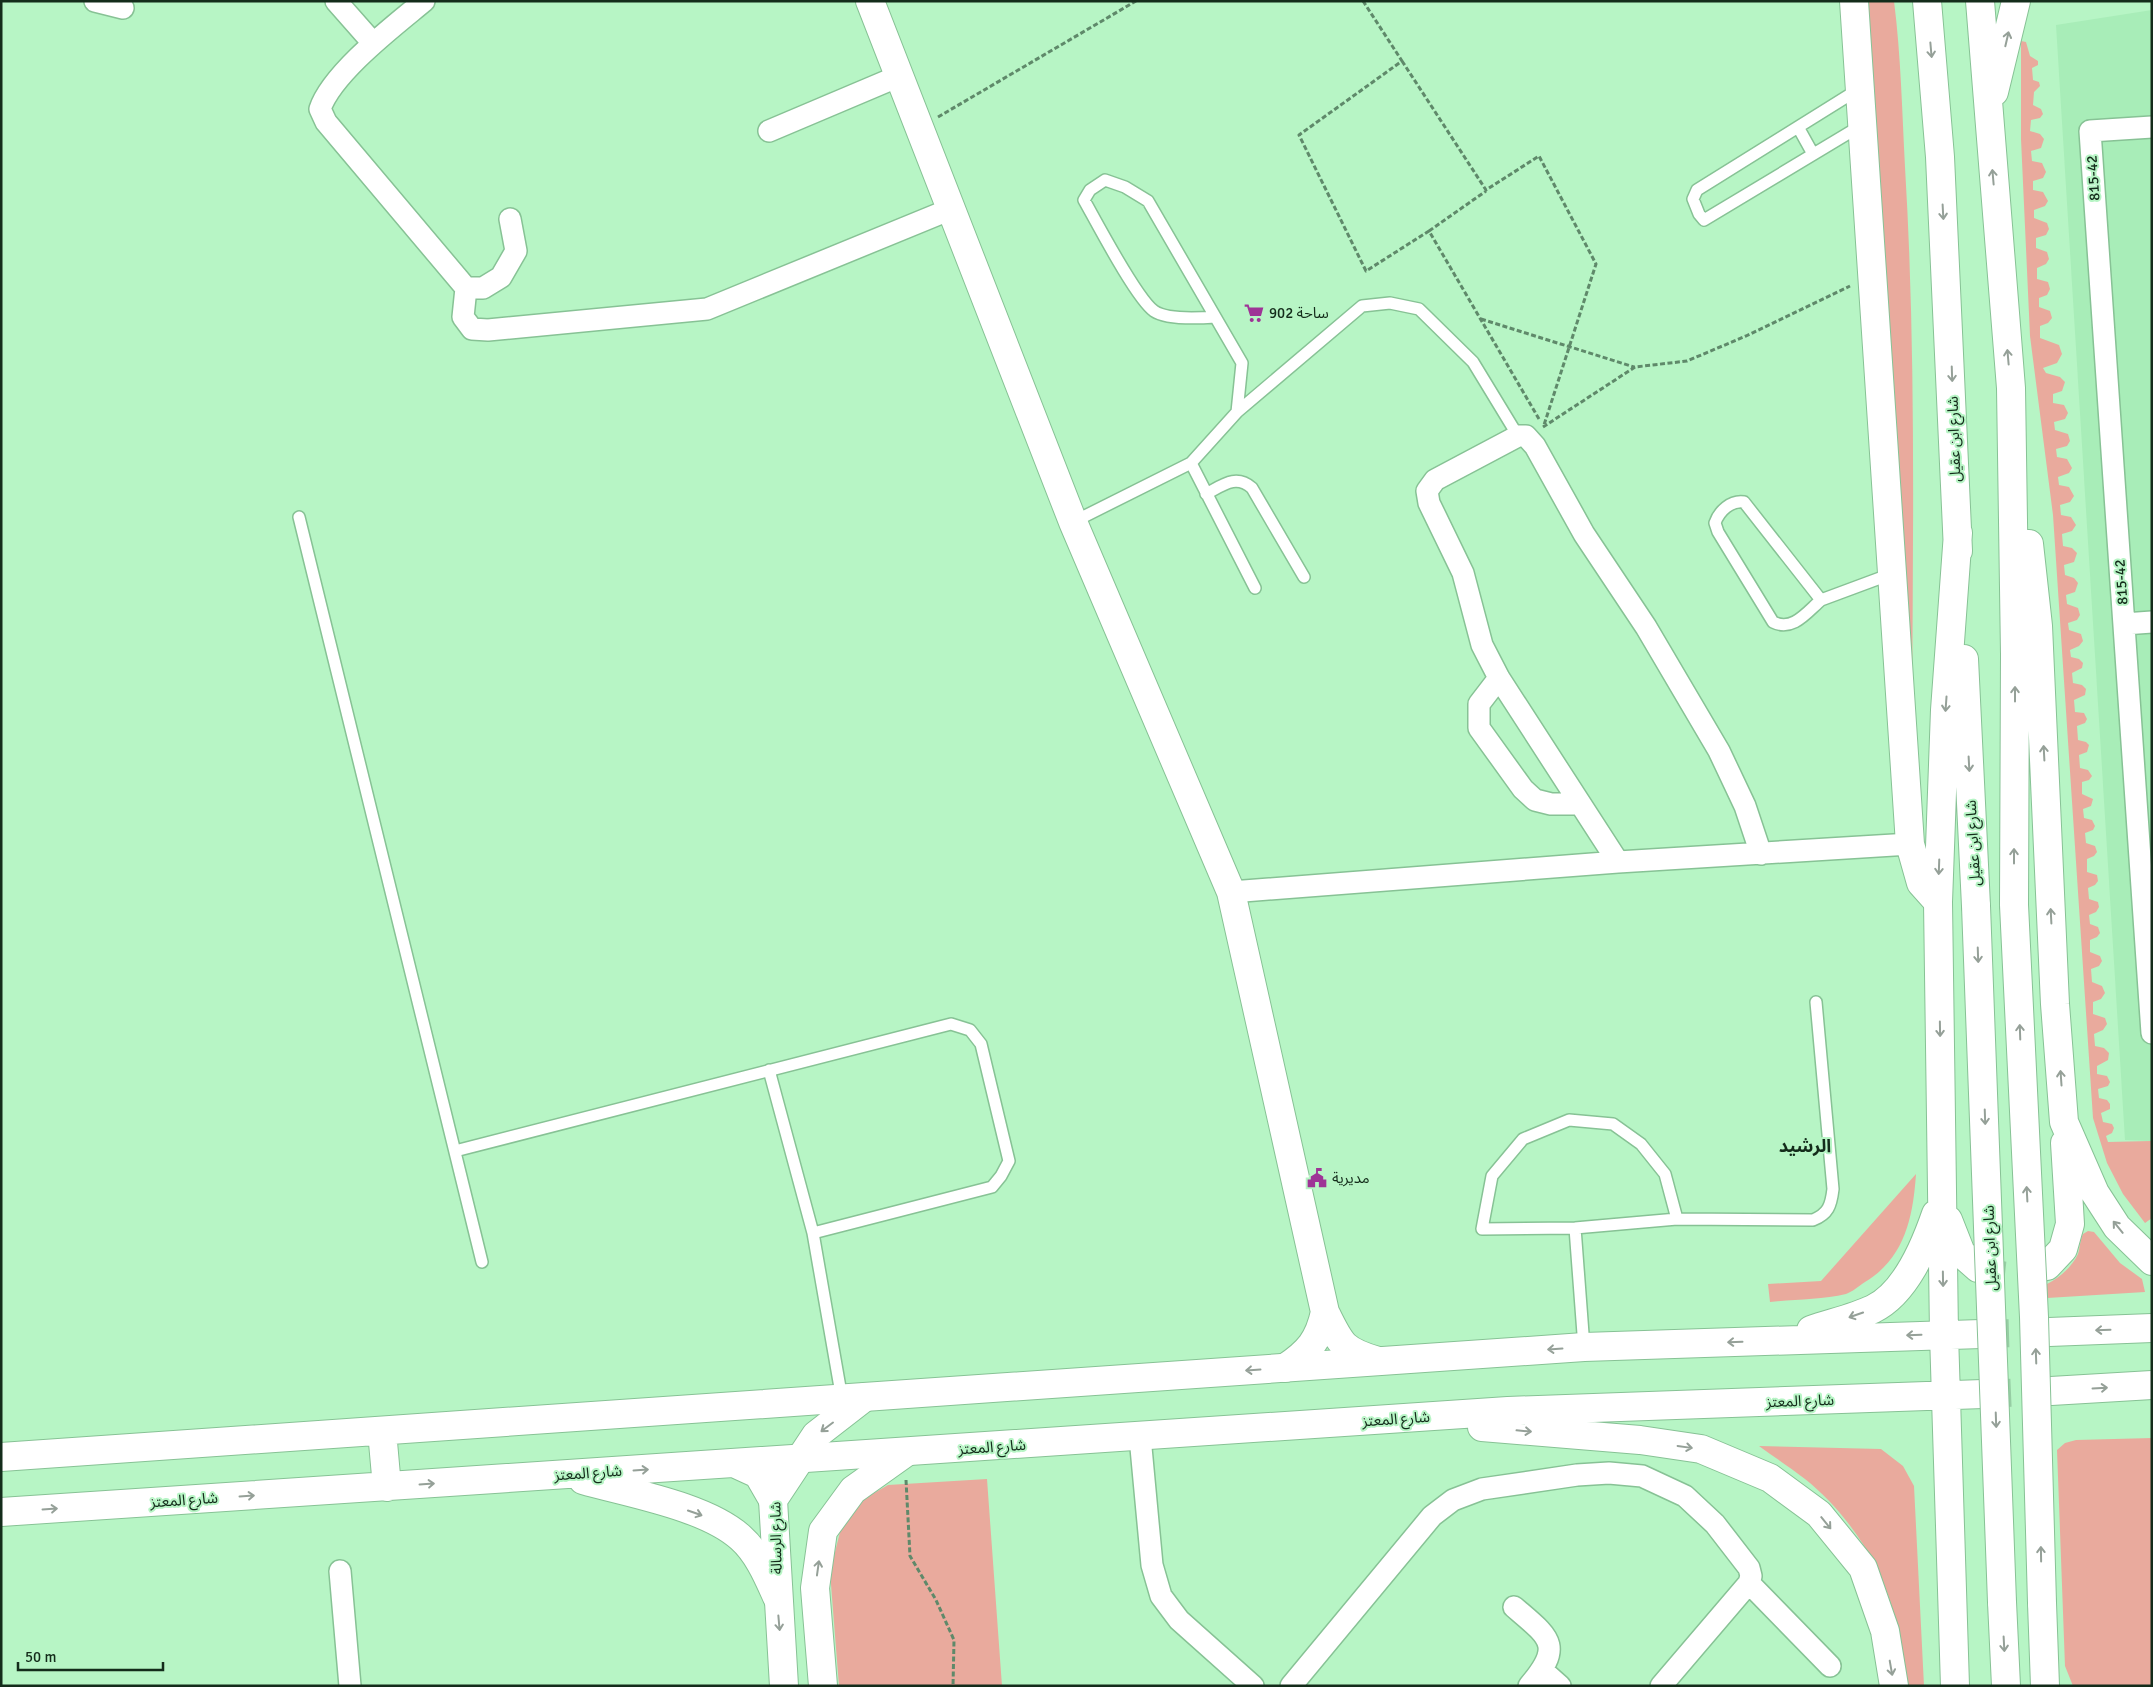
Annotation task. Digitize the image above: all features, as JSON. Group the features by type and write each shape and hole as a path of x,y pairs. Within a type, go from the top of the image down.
{"main road":[{"path":"870,1 1073,522 1231,892 1325,1312 1336,1335 1353,1353 1378,1361"},
{"path":"1854,1 1864,124 1891,574 1910,844 1921,883 1938,902"},
{"name":"شارع ابن عقيل","path":"1927,1 1940,157 1976,906 2006,1686"},
{"path":"1980,1 1988,120 2011,388 2038,626 2055,1004 2070,1224 2063,1249 2047,1266"},
{"path":"1988,120 2016,1"},
{"path":"2011,388 2015,654 2014,905 2034,1317 2045,1686"},
{"path":"1955,1686 1945,1396 1938,902 1946,710 1958,533"},
{"path":"2064,1122 2095,1193 2117,1227 2152,1262"},
{"path":"1942,1196 1950,1228 1961,1253 1978,1268"},
{"path":"1778,1340 1875,1308 1895,1292 1922,1253 1942,1196"},
{"path":"1285,1368 1307,1353 1321,1329 1325,1312"},
{"path":"2049,1332 2152,1328"},
{"path":"1,1456 1584,1347 1981,1334"},
{"path":"2051,1390 2152,1385"},
{"name":"شارع المعتز","path":"1,1512 905,1453 1508,1411 1983,1394"},
{"name":"شارع الرسالة","path":"784,1686 777,1597 773,1500 798,1459 816,1436 854,1398"},
{"path":"1388,1420 1640,1440 1701,1449 1770,1478 1819,1514 1863,1568 1885,1631 1894,1686"},
{"path":"382,1431 387,1487"},
{"path":"823,1686 815,1588 823,1531 853,1490 905,1453"},
{"path":"734,1463 758,1474 773,1500"},
{"path":"564,1475 708,1518 741,1538 762,1566 777,1597"},
{"path":"2043,1649 2053,1686"}],"street":[{"path":"95,1 123,8"},
{"path":"336,1 373,43"},
{"path":"424,1 373,43 324,96 320,109 326,122 466,288 463,317 472,329 488,330 707,309 950,209"},
{"path":"769,131 899,76"},
{"name":"815-42","path":"2152,127 2090,131 2152,1033"},
{"path":"466,288 483,288 501,277 516,251 510,219"},
{"path":"1618,862 1499,678 1482,645 1463,573 1429,504 1427,491 1435,480 1518,436 1526,436 1535,446 1584,534 1646,628 1719,751 1745,806 1761,854"},
{"path":"2124,624 2152,622"},
{"path":"1499,678 1480,704 1479,728 1523,789 1535,800 1551,804 1580,804"},
{"path":"1231,892 1618,862 1910,844"},
{"path":"1140,1437 1152,1565 1162,1596 1179,1620 1253,1686"},
{"path":"1291,1686 1432,1516 1453,1500 1482,1489 1577,1475 1609,1473 1642,1476 1686,1496 1715,1524 1749,1568 1751,1576 1749,1583 1662,1686"},
{"path":"340,1571 350,1686"},
{"path":"1749,1583 1830,1666"},
{"path":"1514,1607 1543,1632 1550,1645 1550,1657 1536,1678 1560,1686"}],"lane":[{"path":"1861,88 1697,190 1693,199 1698,214 1704,220 1864,124"},
{"path":"1798,127 1813,154"},
{"path":"1216,317 1189,319 1155,312 1138,291 1084,200 1090,190 1105,180 1125,187 1148,201 1216,317 1242,363 1237,412"},
{"path":"1073,522 1191,464 1237,412 1362,306 1390,303 1419,309 1473,362 1518,436"},
{"path":"1191,464 1255,588"},
{"path":"1206,494 1233,480 1244,481 1252,488 1304,578"},
{"path":"1821,600 1744,502 1737,501 1719,512 1715,523 1718,532 1773,622 1782,626 1790,625 1821,600 1891,574"},
{"path":"299,517 482,1262"},
{"path":"1677,1219 1665,1174 1641,1144 1613,1124 1570,1120 1523,1139 1492,1176 1482,1229 1575,1228 1677,1219 1813,1220 1824,1216 1831,1206 1833,1189 1816,1002"},
{"path":"455,1151 951,1024 970,1030 981,1044 1009,1161 1001,1176 992,1187 813,1233"},
{"path":"769,1070 813,1233 854,1398"},
{"path":"1575,1228 1584,1347"}],"path":[{"path":"919,128 1136,1"},
{"path":"1363,1 1486,190"},
{"path":"1402,61 1298,135 1366,271 1539,156 1596,264 1543,427"},
{"path":"1429,230 1543,427"},
{"path":"1480,319 1635,367 1687,361 1746,336 1840,290 1873,278"},
{"path":"1543,427 1635,367"},
{"path":"905,1453 910,1556 936,1600 954,1640 953,1686"}],"shaded area":[{"path":"1864,1 1894,1 1900,63 1911,304 1913,509 1912,715"},
{"path":"2152,10 2152,1141 2125,1140 2056,25"},
{"path":"2021,41 2026,42 2030,56 2038,61 2038,65 2032,68 2033,80 2039,82 2040,86 2034,92 2033,105 2041,109 2043,114 2040,118 2031,120 2030,131 2040,134 2044,139 2041,148 2031,151 2032,161 2042,163 2046,172 2043,178 2033,181 2033,190 2043,192 2048,201 2045,206 2034,210 2034,218 2047,223 2049,229 2046,235 2036,238 2036,248 2047,252 2049,259 2046,264 2037,268 2037,279 2048,282 2050,289 2047,295 2039,298 2039,307 2050,311 2052,318 2048,323 2040,326 2040,338 2059,345 2062,354 2057,363 2043,368 2046,373 2060,377 2065,382 2062,391 2053,394 2053,403 2064,405 2068,413 2065,419 2054,422 2055,430 2068,434 2070,441 2067,446 2056,449 2057,457 2067,459 2072,468 2069,473 2058,477 2059,485 2069,487 2074,496 2070,502 2060,505 2061,515 2071,517 2076,525 2072,531 2062,534 2063,546 2072,548 2077,553 2074,562 2064,565 2065,575 2074,578 2078,583 2075,592 2066,595 2067,604 2078,608 2080,615 2077,620 2068,623 2069,630 2081,634 2083,641 2079,646 2070,650 2071,657 2079,659 2083,663 2082,668 2072,673 2073,683 2082,685 2086,689 2085,695 2074,700 2075,712 2084,713 2087,719 2085,723 2077,726 2078,740 2089,745 2087,752 2079,755 2080,768 2088,770 2092,776 2089,780 2082,782 2082,794 2093,799 2091,806 2083,809 2084,818 2092,820 2095,826 2093,830 2085,833 2086,843 2095,846 2097,852 2094,856 2087,859 2087,872 2097,875 2098,881 2095,885 2088,888 2089,899 2098,902 2099,907 2096,912 2089,915 2090,924 2098,927 2100,933 2097,937 2090,940 2090,952 2100,956 2102,961 2099,966 2091,969 2092,982 2102,986 2105,993 2101,999 2093,1002 2093,1014 2105,1018 2107,1024 2103,1030 2094,1034 2095,1046 2104,1048 2109,1053 2108,1060 2097,1066 2097,1074 2107,1076 2110,1082 2108,1086 2098,1089 2099,1098 2107,1100 2110,1104 2110,1109 2101,1113 2103,1122 2112,1124 2114,1128 2112,1133 2106,1136 2108,1142 2151,1141 2152,1218 2145,1223 2123,1194 2107,1163 2093,1118 2053,515 2030,336 2021,139"},
{"path":"1916,1174 1912,1206 1904,1235 1898,1249 1879,1272 1846,1294 1770,1302 1768,1284 1821,1281"},
{"path":"2088,1231 2094,1232 2120,1263 2142,1279 2145,1292 2047,1298 2047,1284 2069,1268 2078,1254 2083,1234"},
{"path":"2152,1438 2152,1686 2073,1686 2065,1666 2057,1450 2065,1443 2076,1440"},
{"path":"1759,1446 1881,1449 1903,1466 1914,1486 1924,1686 1906,1686 1892,1607 1878,1571 1858,1537 1834,1506 1820,1492 1800,1475"},
{"path":"987,1479 1002,1686 839,1686 830,1572 842,1524 862,1500 888,1485"}],"tunnel":[{"path":"1978,1268 1987,1272 2013,1276 2029,1273 2047,1266"},
{"path":"1981,1334 2049,1332"},
{"path":"1983,1394 2051,1391"}],"place":[{"name":"ساحة 902","path":"1254,313"},
{"name":"مديرية","path":"1317,1178"}],"district":[{"name":"الرشيد","path":"1805,1146"}]}
